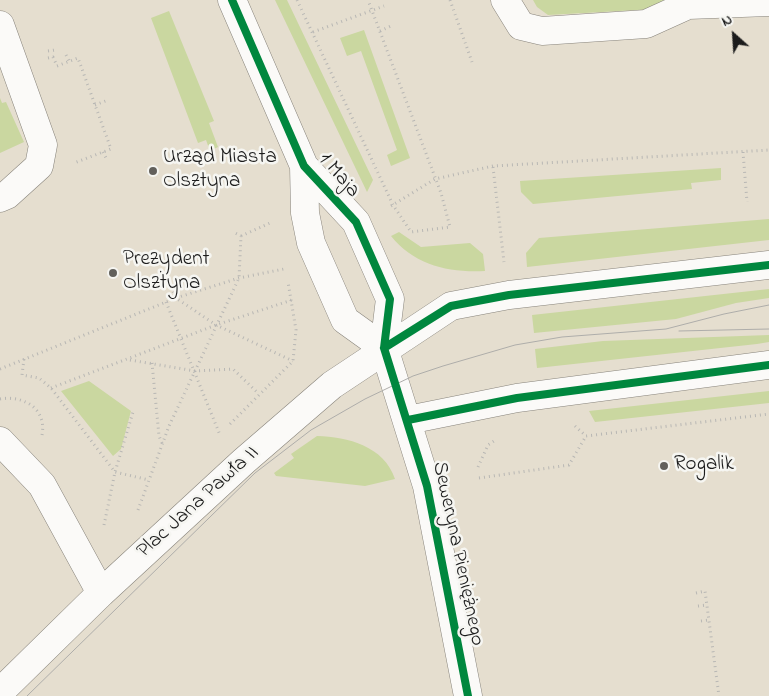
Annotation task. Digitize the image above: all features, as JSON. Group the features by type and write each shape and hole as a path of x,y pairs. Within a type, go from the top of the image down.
{"street":[{"name":"1 Maja","path":"232,0 304,166 356,222 387,291 390,299 384,348 344,320 311,244 305,213 304,166"},
{"path":"505,0 521,26 542,31 646,24 688,2 769,2"},
{"path":"0,25 43,145 39,166 0,198"},
{"name":"Plac Jana Pawła II","path":"0,692 102,592 244,461 332,385 384,348 451,306 509,296 769,265"},
{"path":"384,348 408,420 517,398 769,365"},
{"name":"Seweryna Pieniężnego","path":"408,420 430,496 468,696"},
{"path":"0,441 42,485 102,592"}],"path":[{"path":"297,0 393,205 411,232 450,227 435,180 368,0"},
{"path":"450,0 472,62"},
{"path":"313,32 384,6"},
{"path":"380,31 392,26"},
{"path":"45,43 49,52 56,50"},
{"path":"44,51 47,59 53,57 58,66 78,58 111,149 72,164"},
{"path":"66,55 69,61"},
{"path":"96,105 108,100"},
{"path":"393,205 435,180 493,166 769,150"},
{"path":"103,152 106,158"},
{"path":"743,152 747,202"},
{"path":"493,166 504,263"},
{"path":"240,236 270,224"},
{"path":"235,233 240,236"},
{"path":"136,514 162,444 239,278 240,236"},
{"path":"0,362 1,369 24,359 166,302 176,298 239,278 262,275 286,268 296,330 293,361 220,435 166,302"},
{"path":"172,287 176,298 216,325 293,361"},
{"path":"51,388 81,375 182,340 216,325 292,300"},
{"path":"24,359 22,376 39,378 51,388 115,472 149,480"},
{"path":"128,360 195,371 233,369 259,394"},
{"path":"152,363 159,436 162,444"},
{"path":"0,399 20,399 38,410 43,424 41,443"},
{"path":"105,520 115,472 133,412"},
{"path":"565,426 575,426 586,436 769,414"},
{"path":"478,467 488,445 502,436"},
{"path":"479,478 569,465 586,436"},
{"path":"696,593 705,591 719,696"},
{"path":"698,606 707,605"},
{"path":"701,621 709,620"}],"green space":[{"path":"275,0 287,0 373,180 367,192"},
{"path":"533,0 664,0 656,9 548,15 537,7"},
{"path":"169,11 214,121 209,123 218,147 210,151 206,140 198,143 151,18"},
{"path":"364,30 410,158 391,166 387,155 397,150 361,51 347,56 340,38"},
{"path":"0,98 2,103 6,102 24,142 0,153"},
{"path":"721,168 721,180 691,183 692,189 533,204 521,192 520,181"},
{"path":"769,219 769,240 527,267 526,253 539,238"},
{"path":"399,232 421,247 470,243 483,254 485,271 446,268 421,260 400,246 391,236"},
{"path":"769,289 769,298 736,303 676,319 534,333 532,315"},
{"path":"769,335 769,342 757,344 537,368 535,349 603,341"},
{"path":"89,381 131,411 121,449 113,456 61,391"},
{"path":"769,391 769,403 595,422 589,411"},
{"path":"317,436 352,441 374,451 383,458 395,479 365,486 276,476 274,473 294,458 291,454"}],"tram line":[{"path":"27,696 255,473 311,430 365,399 413,376 515,345 562,337 666,329 769,305"},
{"path":"679,331 769,329"}],"cycle path":[{"path":"232,0 304,166 356,222 390,299 384,348 427,486 468,696"},
{"path":"384,348 451,306 509,295 769,265"},
{"path":"408,420 517,398 769,365"}],"place":[{"name":"Urząd Miasta Olsztyna","path":"153,171"},
{"name":"Prezydent Olsztyna","path":"113,273"},
{"name":"Rogalik","path":"664,466"}]}
